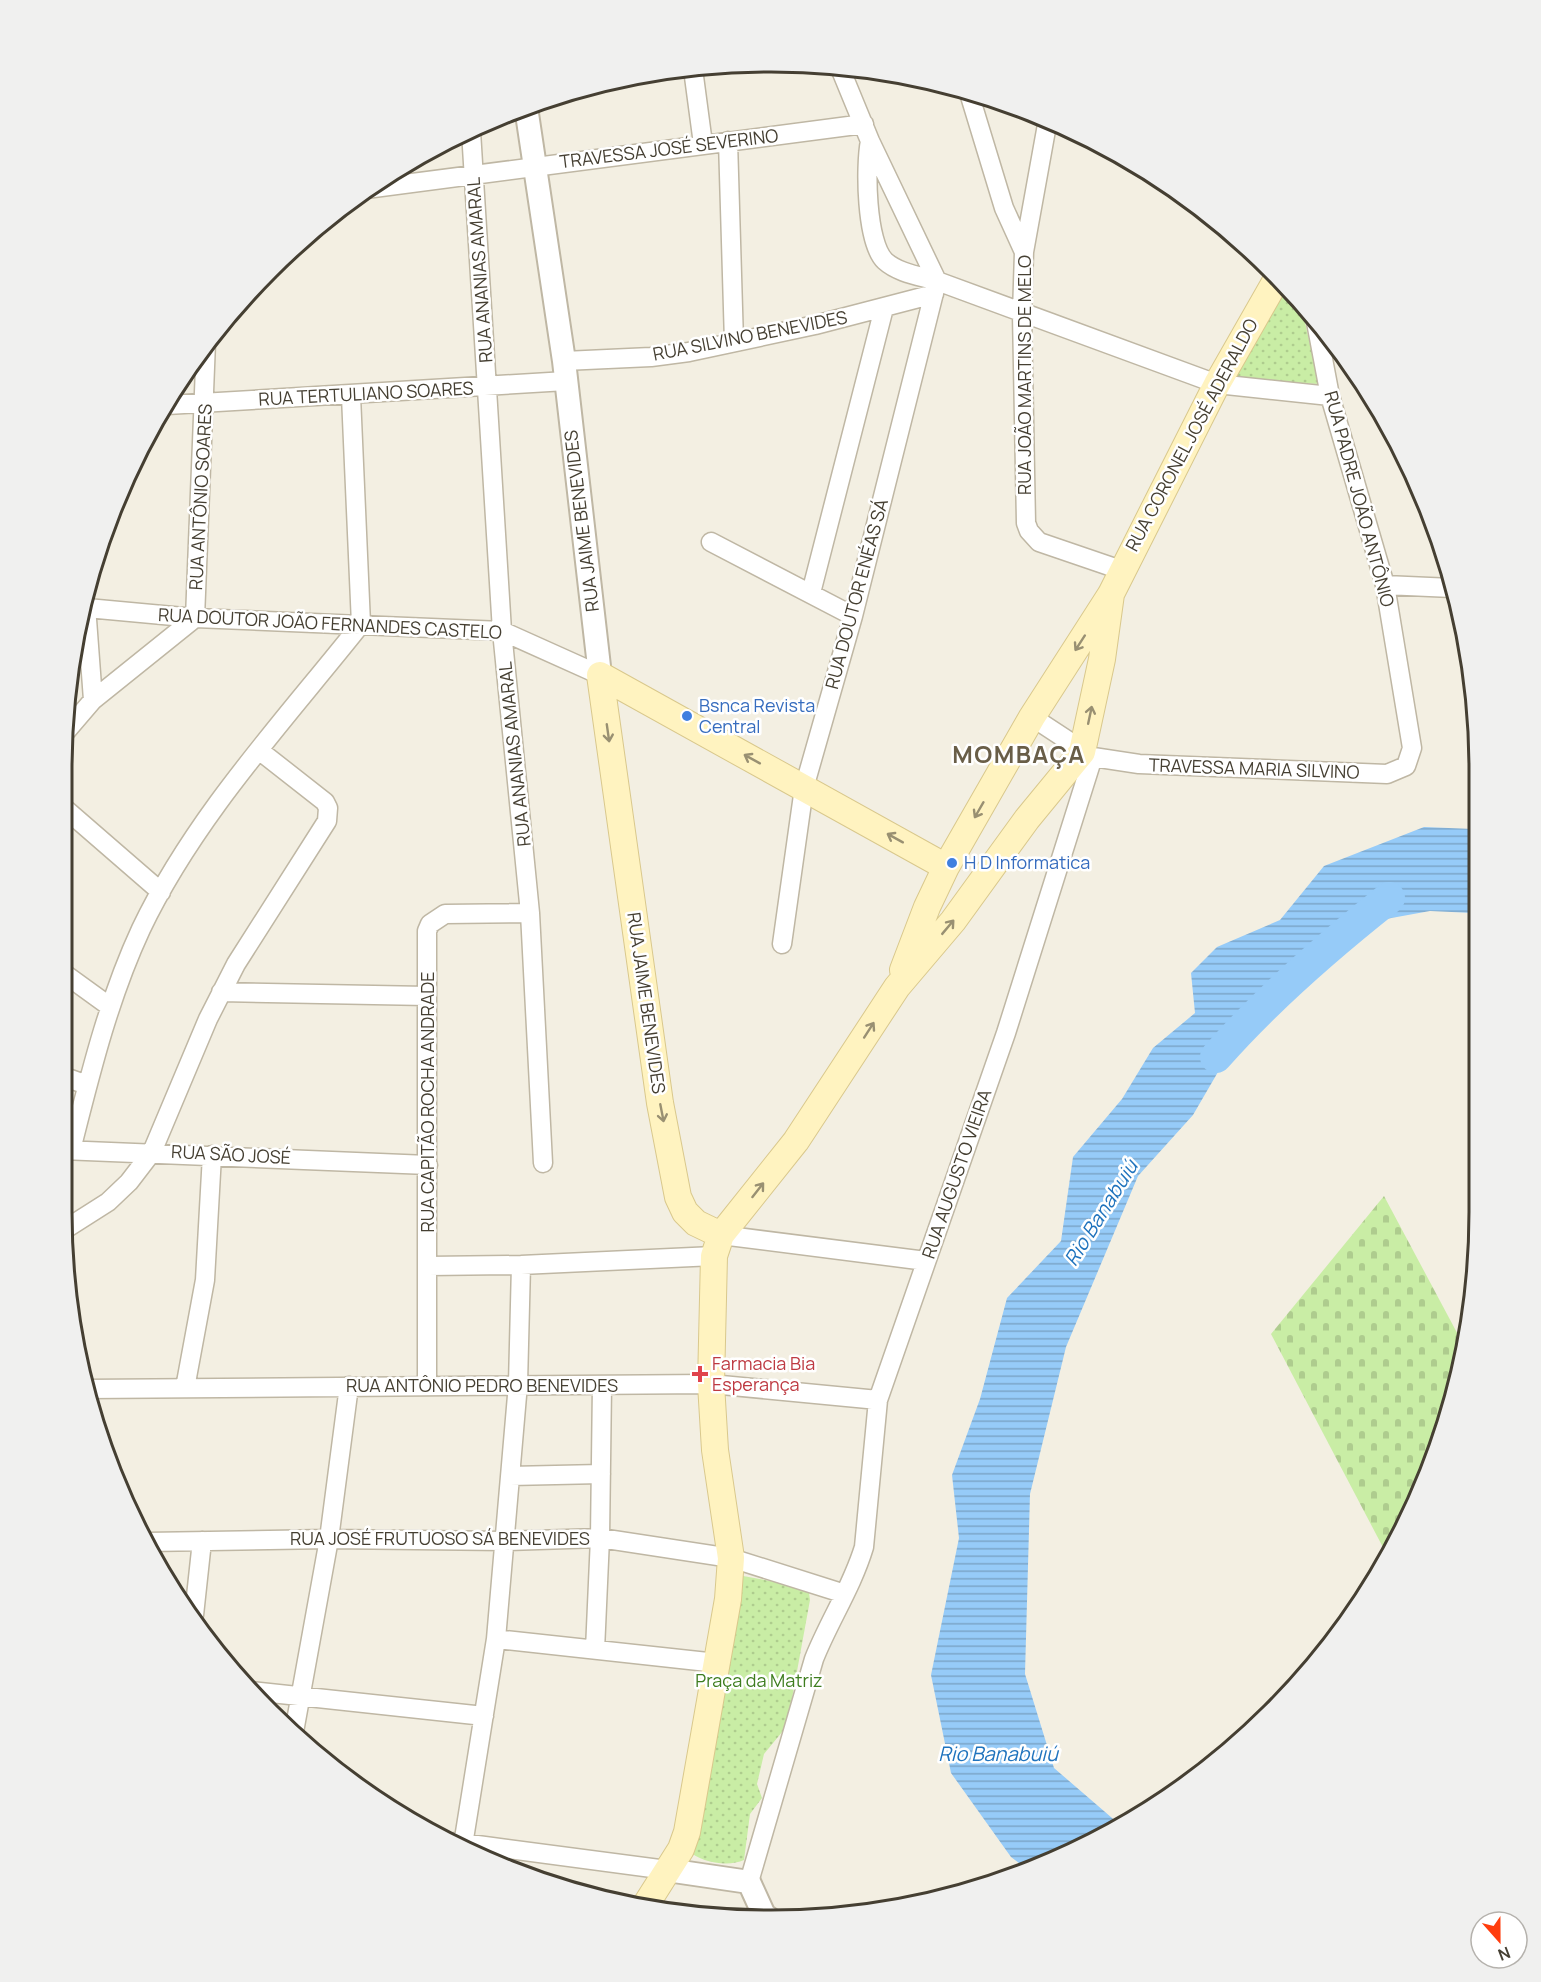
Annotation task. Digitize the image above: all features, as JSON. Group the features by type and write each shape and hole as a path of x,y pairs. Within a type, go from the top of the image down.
{"main road":[{"name":"RUA CORONEL JOSÉ ADERALDO","path":"897,987 927,907 946,867 1032,717 1111,594 1121,570 1217,384 1273,286"},
{"name":"RUA CORONEL JOSÉ ADERALDO","path":"718,1246 796,1141 897,987 953,921 1027,819 1087,754 1111,594"},
{"name":"RUA DOUTOR JOÃO FERNANDES CASTELO","path":"600,675 946,867"},
{"name":"RUA JAIME BENEVIDES","path":"600,675 660,1103 678,1197 685,1212 718,1246"},
{"path":"649,1899 681,1849 687,1832 728,1599 731,1558 715,1450 711,1384 718,1246"}],"street":[{"path":"694,76 703,144"},
{"path":"843,76 936,288"},
{"path":"972,102 1004,208 1024,252"},
{"name":"RUA JAIME BENEVIDES","path":"527,116 565,371 600,675"},
{"name":"RUA JOÃO MARTINS DE MELO","path":"1046,129 1024,252 1022,314 1026,523 1029,531 1039,542 1121,570"},
{"path":"867,133 866,180 875,242 882,259 897,269 936,288 1022,314 1217,384 1330,396"},
{"name":"TRAVESSA JOSÉ SEVERINO","path":"388,186 728,141 867,133"},
{"name":"RUA ANANIAS AMARAL","path":"472,140 502,631 530,913 543,1163"},
{"path":"728,141 734,342"},
{"path":"866,180 883,168"},
{"name":"RUA SILVINO BENEVIDES","path":"565,371 734,342 885,308 936,288"},
{"name":"RUA DOUTOR ENÉAS SÁ","path":"782,944 804,788 853,616 936,288"},
{"path":"811,593 885,308"},
{"name":"RUA PADRE JOÃO ANTÔNIO","path":"1319,338 1330,396 1385,585 1412,748"},
{"name":"RUA ANTÔNIO SOARES","path":"195,618 206,403 206,359"},
{"name":"RUA TERTULIANO SOARES","path":"176,405 488,387 565,371"},
{"path":"72,1131 109,1006 141,930 161,892 203,824 361,624 351,396"},
{"path":"711,542 853,616"},
{"path":"1385,585 1444,588"},
{"name":"RUA DOUTOR JOÃO FERNANDES CASTELO","path":"92,608 195,618 502,631 600,675"},
{"path":"73,723 93,700 195,618"},
{"path":"87,625 93,700"},
{"path":"1032,717 1087,754"},
{"name":"TRAVESSA MARIA SILVINO","path":"1087,754 1179,768 1387,774 1406,766 1412,748"},
{"path":"72,1150 152,1152 221,992 236,964 327,821 328,808 325,802 260,752"},
{"name":"RUA AUGUSTO VIEIRA","path":"749,1882 814,1659 827,1626 845,1594 864,1547 878,1400 1006,1033 1087,754"},
{"path":"72,815 161,892"},
{"name":"RUA CAPITÃO ROCHA ANDRADE","path":"427,1385 427,931 437,918 445,914 530,913"},
{"path":"72,979 109,1006"},
{"path":"221,992 427,996"},
{"path":"72,1080 87,1085"},
{"name":"RUA SÃO JOSÉ","path":"72,1225 108,1202 129,1182 152,1152 428,1165"},
{"path":"185,1388 205,1280 212,1155"},
{"path":"428,1266 521,1265 718,1246 926,1261"},
{"path":"461,1837 496,1639 518,1384 521,1265"},
{"name":"RUA ANTÔNIO PEDRO BENEVIDES","path":"95,1389 711,1384 878,1400"},
{"path":"595,1650 600,1538 602,1385"},
{"path":"295,1723 329,1539 349,1386"},
{"path":"510,1476 601,1474"},
{"name":"RUA JOSÉ FRUTUOSO SÁ BENEVIDES","path":"156,1542 329,1539 504,1541 600,1538 731,1558 845,1594"},
{"path":"195,1607 202,1541"},
{"path":"496,1639 717,1663"},
{"path":"265,1692 484,1716"},
{"path":"478,1845 749,1882 761,1910"}],"green space":[{"path":"1279,293 1304,320 1319,384 1233,379"},
{"path":"1384,1196 1458,1335 1432,1436 1416,1479 1383,1547 1271,1334"},
{"name":"Praça da Matriz","path":"743,1576 803,1587 809,1593 810,1600 787,1726 764,1754 757,1784 762,1798 750,1814 744,1860 723,1863 707,1861 688,1850 696,1826"}],"water":[{"name":"Rio Banabuiú","path":"1424,827 1469,829 1469,913 1430,911 1331,929 1268,986 1193,1115 1138,1176 1066,1347 1030,1494 1025,1674 1054,1768 1114,1819 1079,1838 1020,1864 1011,1857 951,1773 931,1675 959,1538 952,1475 980,1399 1007,1298 1061,1241 1073,1157 1122,1099 1153,1048 1195,1013 1191,973 1217,947 1280,920 1324,866"}],"waterway":[{"name":"Rio Banabuiú","path":"1216,1057 1256,1014 1299,974 1389,898"}],"place":[{"name":"Bsnca Revista Central","path":"687,716"},
{"name":"H D Informatica","path":"952,863"},
{"name":"Farmacia Bia Esperança","path":"700,1374"}],"district":[{"name":"MOMBAÇA","path":"1019,755"}]}
